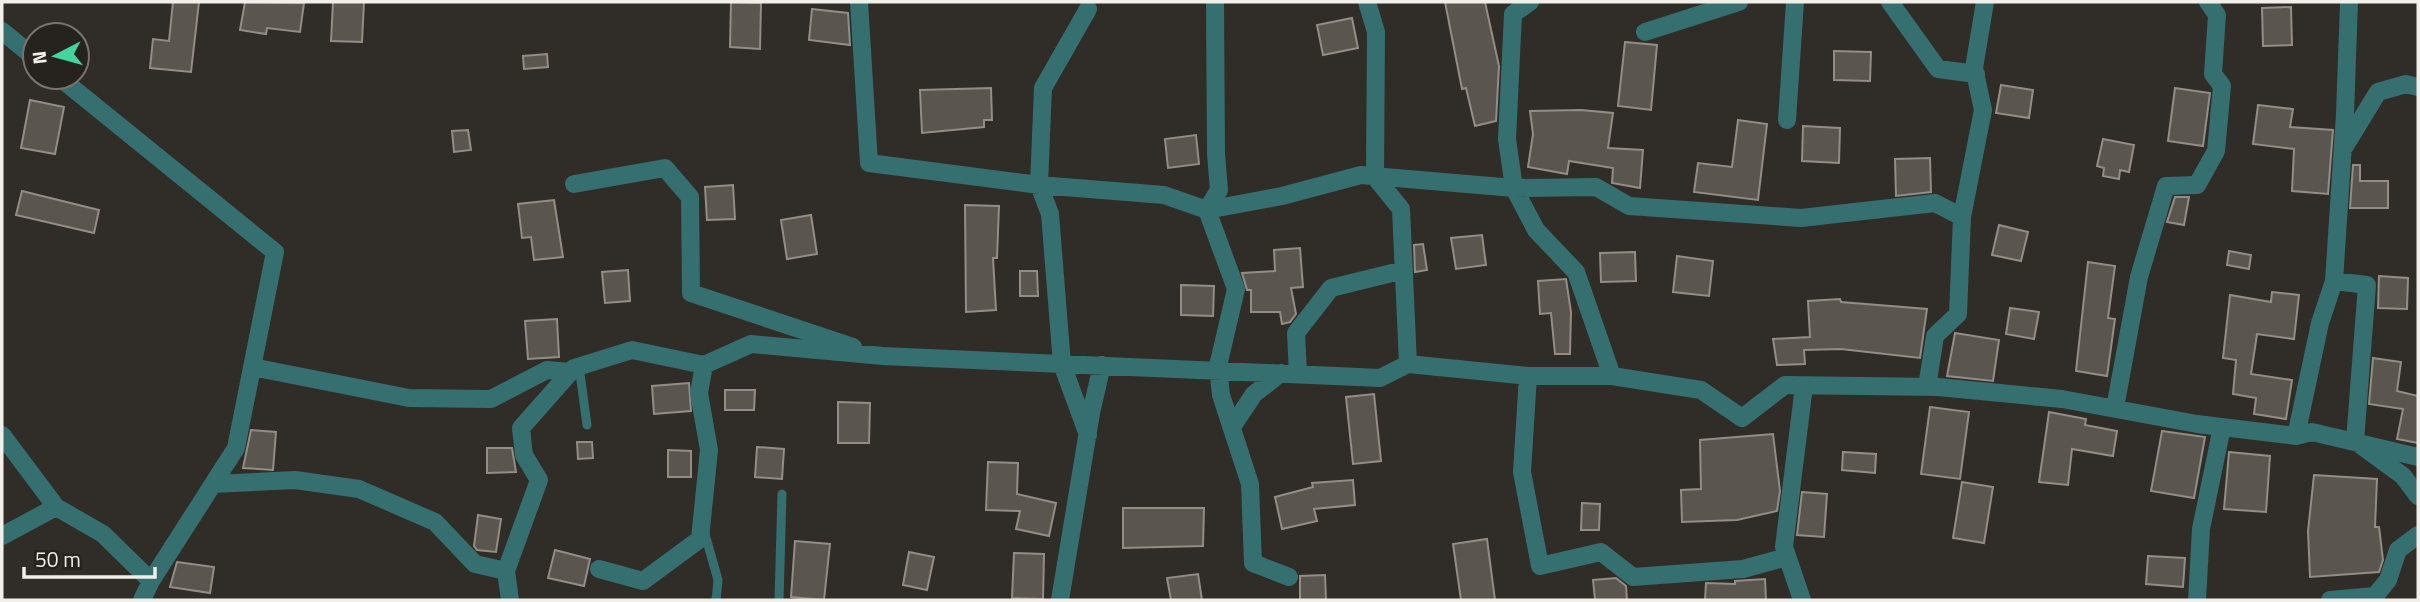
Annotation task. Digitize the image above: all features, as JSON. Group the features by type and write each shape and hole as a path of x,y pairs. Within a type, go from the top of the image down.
{"street":[{"path":"859,2 869,163 1039,185 1164,195 1207,210 1282,196 1361,175 1514,188 1596,187 1629,206 1801,218 1936,203 1962,217"},
{"path":"1207,210 1219,190 1216,154 1215,2"},
{"path":"1367,2 1376,32 1375,177 1401,209 1408,364"},
{"path":"1530,2 1513,14 1507,139 1514,188 1536,230 1576,272 1612,376"},
{"path":"1645,32 1739,2"},
{"path":"1787,120 1795,2"},
{"path":"1890,2 1938,69 1976,74"},
{"path":"1927,387 1935,336 1958,314 1962,217 1983,110 1976,74 1986,2"},
{"path":"2115,408 2138,277 2166,186 2197,185 2216,151 2222,86 2213,74 2217,15 2208,2"},
{"path":"2296,436 2320,323 2334,281 2349,2"},
{"path":"1088,9 1043,88 1039,185 1050,214 1062,364 1088,435"},
{"path":"2,31 21,47"},
{"path":"2343,148 2378,92 2406,84 2418,87"},
{"path":"76,91 275,252 236,448 151,581 142,600"},
{"path":"574,184 665,168 690,197 691,293 883,356"},
{"path":"1207,210 1236,289 1219,371 1221,395 1250,484 1253,563 1289,577"},
{"path":"1289,374 1296,333 1331,288 1404,270"},
{"path":"2334,281 2367,285 2355,441"},
{"path":"252,367 409,398 491,399 547,370 575,369 632,350 704,365 751,344 883,356 1380,378 1408,364 1528,376 1612,376 1701,390 1742,418 1785,385 1927,387 2062,399 2222,427 2296,436 2312,432 2418,457"},
{"path":"599,569 643,581 699,539 709,450 699,393 704,365"},
{"path":"1060,600 1102,366"},
{"path":"510,600 506,571 539,480 524,455 521,428 575,369"},
{"path":"1231,427 1254,394 1289,374"},
{"path":"1528,376 1522,472 1540,566 1601,552 1633,578 1743,569 1787,557"},
{"path":"1802,600 1784,547 1804,386"},
{"path":"2197,600 2201,529 2222,427"},
{"path":"2,435 55,507 103,534 151,581"},
{"path":"2355,441 2403,476 2418,496"},
{"path":"213,484 295,480 359,489 435,522 475,564 506,571"},
{"path":"2,536 55,507"},
{"path":"2330,600 2375,596 2388,580 2398,550 2418,535"}],"lane":[{"path":"575,369 587,425"},
{"path":"779,600 782,494"},
{"path":"702,522 718,580 716,600"}],"building":[{"path":"173,2 199,2 191,72 150,68 153,39 169,41"},
{"path":"245,2 304,3 300,32 267,28 266,34 240,30"},
{"path":"333,2 364,2 362,42 331,41"},
{"path":"731,2 761,3 760,49 730,47"},
{"path":"1445,2 1485,2 1499,66 1496,121 1475,126 1466,88 1462,89"},
{"path":"2291,7 2292,45 2263,46 2262,8"},
{"path":"812,9 848,13 850,45 809,40"},
{"path":"1352,18 1358,48 1323,55 1317,25"},
{"path":"1625,42 1657,45 1651,110 1618,106"},
{"path":"1834,51 1871,52 1870,81 1834,80"},
{"path":"547,54 548,67 524,69 523,56"},
{"path":"2001,85 2033,90 2029,118 1996,113"},
{"path":"991,88 992,120 984,120 984,127 922,133 920,90"},
{"path":"2175,88 2210,93 2203,146 2168,141"},
{"path":"30,100 64,107 55,154 21,148"},
{"path":"2258,105 2293,109 2290,127 2333,130 2328,194 2292,191 2294,149 2253,144"},
{"path":"1581,110 1613,113 1608,148 1643,150 1640,188 1612,183 1613,168 1569,161 1567,174 1528,167 1533,134 1530,111"},
{"path":"1738,120 1767,124 1758,200 1694,192 1698,163 1732,167"},
{"path":"1803,126 1840,128 1839,163 1802,161"},
{"path":"468,130 471,150 454,152 452,131"},
{"path":"1196,135 1199,164 1168,168 1165,139"},
{"path":"2103,139 2134,145 2129,172 2120,170 2119,179 2103,176 2104,168 2097,166"},
{"path":"1930,158 1931,192 1896,196 1895,159"},
{"path":"2353,165 2360,165 2360,181 2388,181 2388,208 2350,208"},
{"path":"733,185 735,219 707,220 705,187"},
{"path":"22,191 99,210 94,233 16,215"},
{"path":"2175,197 2189,197 2184,225 2167,222"},
{"path":"554,200 563,257 534,260 531,237 522,238 518,204"},
{"path":"965,205 999,206 997,258 993,258 996,310 966,312"},
{"path":"811,215 817,254 787,259 781,220"},
{"path":"1999,225 2028,232 2021,261 1992,255"},
{"path":"1482,235 1486,265 1456,269 1451,238"},
{"path":"1423,244 1427,270 1415,272 1414,245"},
{"path":"1300,248 1303,287 1291,288 1296,314 1290,322 1282,324 1280,312 1251,312 1251,290 1247,290 1242,273 1275,271 1274,250"},
{"path":"2229,251 2251,255 2249,269 2227,265"},
{"path":"1635,252 1636,281 1601,282 1600,253"},
{"path":"1677,256 1713,261 1709,296 1673,292"},
{"path":"2088,262 2115,266 2108,318 2115,319 2107,376 2076,371"},
{"path":"628,270 630,301 605,303 602,272"},
{"path":"1020,271 1037,271 1038,296 1020,296"},
{"path":"2379,276 2408,278 2407,309 2378,308"},
{"path":"1566,279 1571,312 1570,354 1555,354 1551,313 1540,314 1538,281"},
{"path":"1181,285 1214,286 1213,316 1181,315"},
{"path":"2272,292 2299,295 2294,339 2257,334 2251,374 2292,380 2286,419 2254,414 2256,398 2233,394 2236,360 2223,358 2230,295 2271,302"},
{"path":"1840,299 1841,302 1927,309 1920,358 1841,349 1804,350 1805,364 1777,365 1773,339 1810,337 1808,301"},
{"path":"2010,308 2039,312 2034,339 2006,334"},
{"path":"557,319 559,357 528,359 525,321"},
{"path":"1955,333 1999,340 1993,381 1947,376"},
{"path":"2373,358 2401,362 2397,391 2418,396 2418,443 2397,439 2403,409 2369,404"},
{"path":"689,383 691,411 654,414 652,386"},
{"path":"725,390 755,390 754,410 725,410"},
{"path":"1374,394 1381,461 1353,464 1346,397"},
{"path":"838,402 870,403 869,443 838,443"},
{"path":"1930,407 1969,412 1960,479 1921,474"},
{"path":"2049,412 2086,419 2085,425 2117,431 2113,456 2072,449 2068,485 2039,482"},
{"path":"251,430 276,432 273,470 243,468"},
{"path":"2162,431 2205,437 2194,498 2151,491"},
{"path":"1773,434 1780,491 1777,511 1737,520 1682,522 1681,490 1701,489 1700,440"},
{"path":"577,442 592,442 593,458 578,459"},
{"path":"757,447 784,449 782,479 755,477"},
{"path":"487,448 512,448 516,472 487,473"},
{"path":"668,450 691,451 691,477 668,477"},
{"path":"1843,452 1876,454 1875,473 1842,470"},
{"path":"2229,452 2270,456 2266,512 2224,509"},
{"path":"988,462 1018,463 1017,494 1056,503 1049,536 1016,529 1020,511 986,510"},
{"path":"2314,475 2377,479 2375,527 2379,527 2383,560 2379,572 2310,577 2308,531"},
{"path":"1353,480 1355,505 1314,509 1317,521 1282,529 1275,497 1313,487 1312,483"},
{"path":"1962,482 1993,487 1984,543 1953,538"},
{"path":"1802,492 1827,494 1824,537 1797,535"},
{"path":"1582,503 1600,504 1599,530 1581,530"},
{"path":"1123,508 1204,508 1203,546 1123,548"},
{"path":"478,515 501,519 496,552 477,550 474,546"},
{"path":"1487,539 1495,600 1461,600 1453,544"},
{"path":"795,541 830,544 824,600 791,597"},
{"path":"555,550 590,559 584,586 548,578"},
{"path":"909,552 934,557 927,590 903,585"},
{"path":"1014,553 1044,554 1043,599 1012,598"},
{"path":"2148,556 2185,558 2183,587 2146,584"},
{"path":"177,562 214,567 210,593 170,587"},
{"path":"1198,574 1202,600 1171,600 1167,578"},
{"path":"1325,575 1326,600 1300,600 1300,576"},
{"path":"1616,578 1626,586 1627,600 1595,600 1593,580"},
{"path":"1765,579 1766,600 1705,600 1706,583 1735,584 1735,581"}]}
